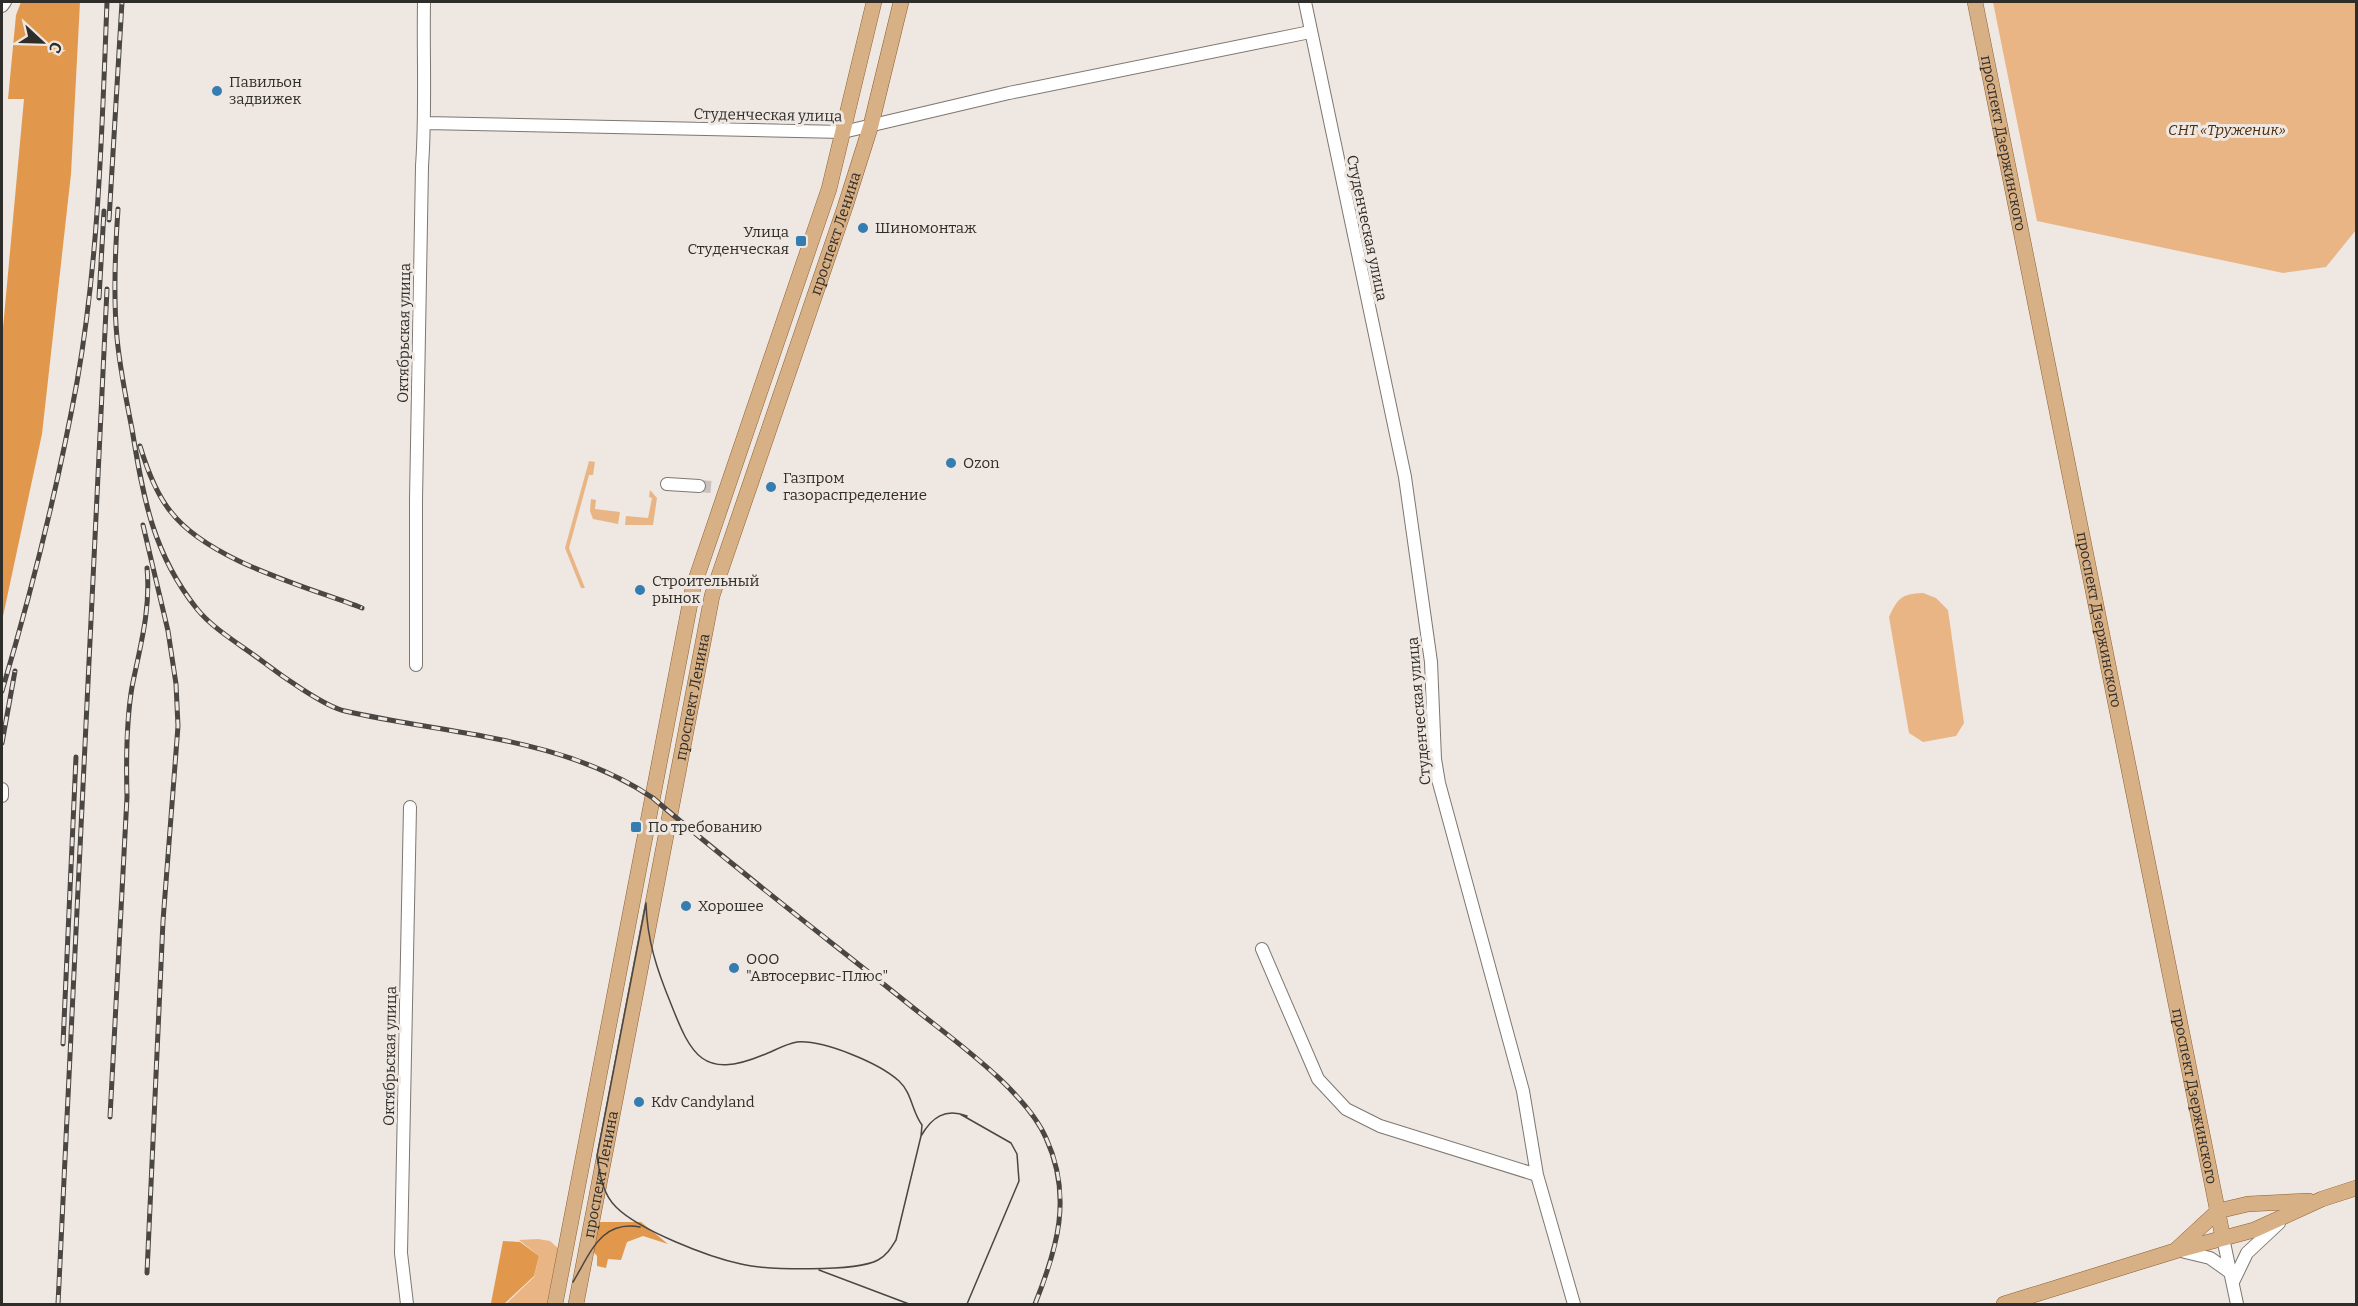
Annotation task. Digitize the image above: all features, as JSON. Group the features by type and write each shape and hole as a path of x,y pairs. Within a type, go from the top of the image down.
{"main road":[{"name":"проспект Ленина","path":"555,1305 693,588 826,200 874,2"},
{"name":"проспект Ленина","path":"576,1305 712,596 871,125 901,2"},
{"name":"проспект Дзержинского","path":"1975,2 2223,1238"},
{"path":"2212,1186 2248,1204"},
{"path":"2004,1305 2175,1251 2254,1230 2322,1199 2356,1188"},
{"path":"2175,1251 2218,1212 2248,1204 2322,1199"}],"street":[{"path":"2,6 5,2"},
{"name":"Октябрьская улица","path":"416,665 421,177 425,123 424,2"},
{"path":"1305,2 1310,32"},
{"name":"Студенческая улица","path":"425,123 843,132 1009,93 1310,32 1405,477 1431,662 1435,759 1439,783 1527,1107 1537,1174 1574,1305"},
{"path":"667,484 699,486"},
{"path":"2,789 2,796"},
{"name":"Октябрьская улица","path":"407,1305 401,1253 410,807"},
{"path":"1262,949 1318,1079 1346,1109 1380,1126 1537,1174"},
{"path":"2232,1277 2254,1244 2291,1213"},
{"path":"2223,1238 2237,1305"},
{"path":"2175,1251 2201,1254 2232,1277"}],"green space":[{"name":"СНТ «Труженик»","path":"1993,2 2356,2 2356,230 2326,267 2283,273 2037,221"},
{"path":"589,461 595,462 593,475 589,475 569,548 585,588 581,588 565,548"},
{"path":"650,490 657,498 653,525 625,525 626,516 648,518 652,498 649,497"},
{"path":"591,499 596,500 595,509 620,512 618,524 593,519 590,511"},
{"path":"1923,593 1936,598 1948,610 1964,723 1956,736 1923,742 1909,733 1889,617 1901,598 1910,594"},
{"path":"519,1240 550,1241 558,1248 547,1304 506,1304 534,1277 539,1256"}],"shaded area":[{"path":"21,2 80,2 71,174 42,434 2,621 2,339 24,99 8,99 16,15"},
{"path":"598,1222 641,1222 668,1244 643,1236 627,1242 621,1260 608,1259 606,1268 597,1266 597,1256 591,1249"},
{"path":"503,1241 520,1242 539,1256 534,1276 504,1304 491,1303"}],"tunnel":[{"path":"699,486 711,487"}],"tram line":[{"path":"646,903 651,942 661,979 685,1037 702,1058 726,1065 743,1062 793,1043 808,1042 865,1060 890,1074 903,1086 922,1125 921,1136 896,1240 878,1260 851,1267 832,1268 790,1269 741,1264 693,1249 657,1233 627,1216 611,1202 602,1183 597,1156 646,903"},
{"path":"921,1136 940,1116 952,1113 967,1116"},
{"path":"960,1114 1011,1143 1017,1154 1019,1181 967,1304"},
{"path":"573,1282 592,1250 606,1233 627,1226 640,1227"},
{"path":"819,1270 909,1304"}],"railway":[{"path":"2,691 53,499 77,382 95,240 107,2"},
{"path":"109,220 122,2"},
{"path":"118,209 115,274 117,338 123,384 141,478 160,546 182,588 197,609 219,630 279,674 314,697 336,708 384,719 504,740 581,762 618,777 653,798 986,1066 1022,1102 1036,1120 1046,1138 1059,1181 1059,1222 1055,1243 1035,1304"},
{"path":"99,298 104,211"},
{"path":"58,1304 107,289"},
{"path":"140,446 156,489 171,512 209,545 259,570 362,608"},
{"path":"143,525 168,631 176,684 178,726 163,921 147,1273"},
{"path":"110,1117 127,797 128,728 132,687 146,613 147,568"},
{"path":"2,743 15,671"},
{"path":"63,1044 76,757"}],"place":[{"name":"Павильон задвижек","path":"217,91"},
{"name":"Шиномонтаж","path":"863,228"},
{"name":"Улица Студенческая","path":"801,241"},
{"name":"Ozon","path":"951,463"},
{"name":"Газпром газораспределение","path":"771,487"},
{"name":"Строительный рынок","path":"640,590"},
{"name":"По требованию","path":"636,827"},
{"name":"Хорошее","path":"686,906"},
{"name":"ООО \"Автосервис-Плюс\"","path":"734,968"},
{"name":"Kdv Candyland","path":"639,1102"}]}
